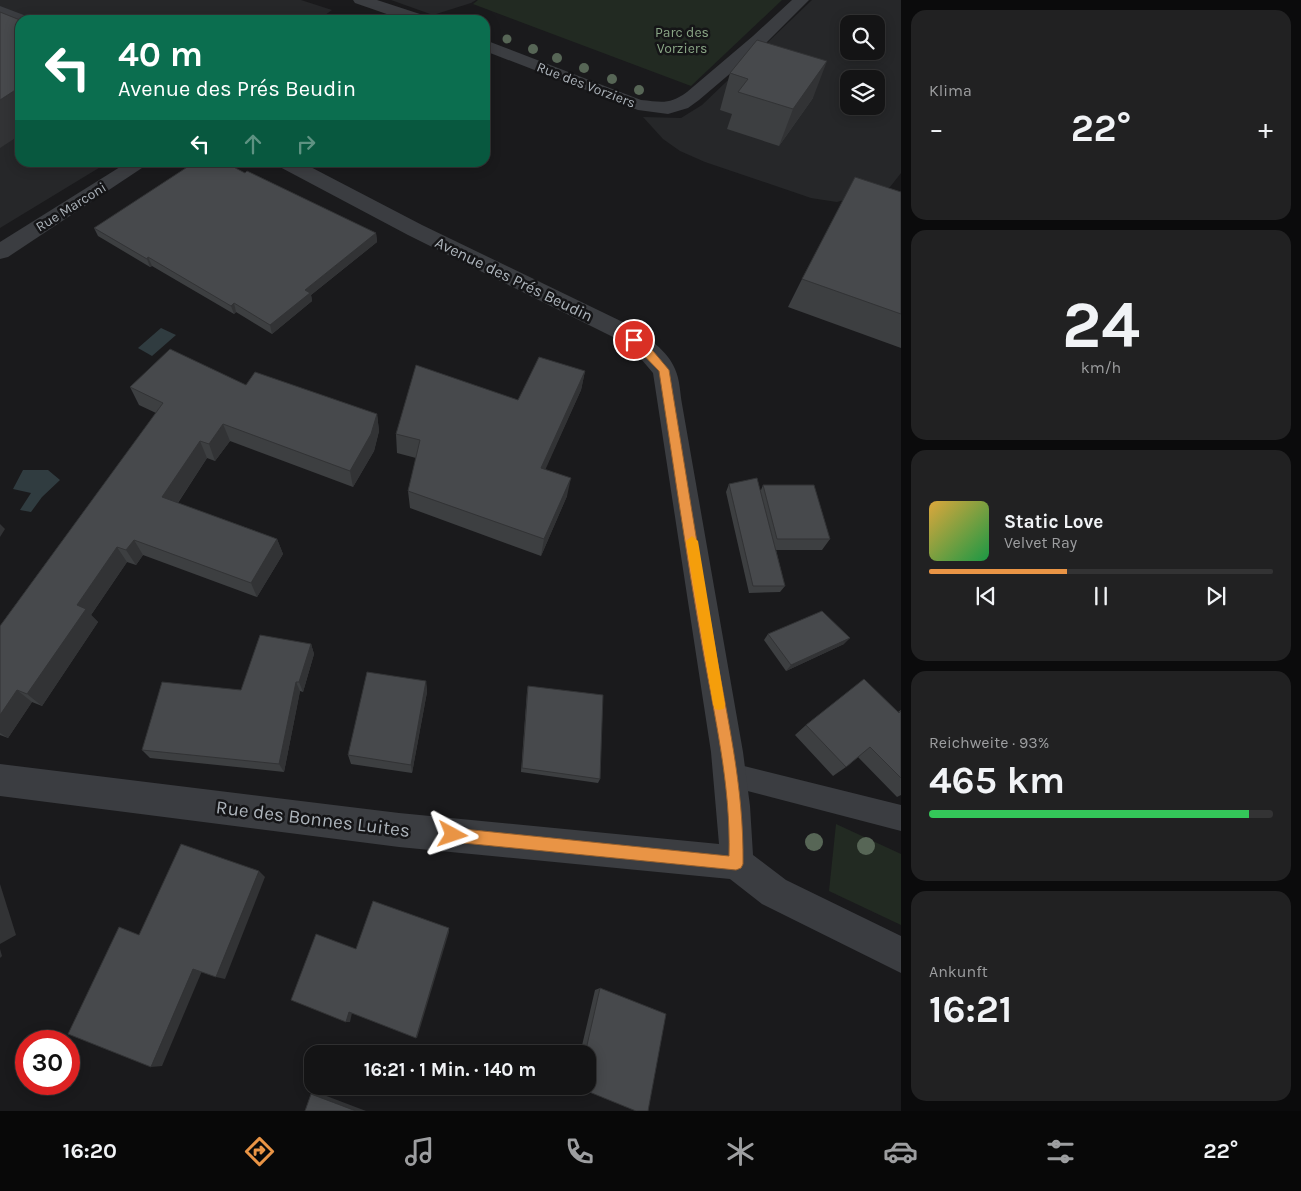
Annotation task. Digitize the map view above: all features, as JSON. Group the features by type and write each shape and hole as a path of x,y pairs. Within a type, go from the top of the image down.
{"street":[{"path":"361,0 404,15"},
{"name":"Rue des Vorziers","path":"490,47 638,105 668,108 682,104 693,96 759,40 801,0"},
{"path":"368,15 378,7"},
{"name":"Rue Marconi","path":"0,252 134,167"},
{"name":"Avenue des Prés Beudin","path":"295,167 415,230 623,332 644,347 664,370 708,644 732,775 737,824 736,864"},
{"name":"Rue des Bonnes Luites","path":"0,780 399,830 736,864"},
{"path":"736,864 774,892 901,955"}],"lane":[{"path":"0,10 15,16"},
{"path":"732,775 901,818"}],"shaded area":[{"path":"0,0 301,0 332,10 325,15 15,15 15,167 100,167 0,228"},
{"path":"391,0 476,0 433,15"},
{"path":"812,0 901,0 901,173 890,187 837,202 811,198 705,162 680,151 663,139 643,117 681,118 702,105"},
{"path":"161,328 176,335 152,356 138,348"},
{"path":"23,470 48,470 60,480 42,497 31,512 20,510 31,493 13,489"}],"green space":[{"name":"Parc des Vorziers","path":"478,0 782,0 691,86 473,4"},
{"path":"836,824 901,854 901,925 829,891"}],"building":[{"path":"0,12 15,18 15,90 0,100"},
{"path":"757,40 827,61 793,109 738,92 748,79 730,73"},
{"path":"187,167 234,167 245,173 247,171 376,233 305,290 310,293 270,325 234,303 231,306 148,257 147,259 94,228"},
{"path":"855,177 901,192 901,314 802,279"},
{"path":"170,349 246,385 255,372 377,414 371,434 350,471 223,424 209,444 200,441 162,497 277,539 251,583 134,540 126,550 117,547 77,605 86,609 27,694 17,690 0,715 0,626 163,403 130,387"},
{"path":"539,357 585,371 541,468 571,478 544,539 408,491 420,440 396,434 416,365 518,400"},
{"path":"757,478 785,586 753,586 729,484"},
{"path":"763,485 814,485 830,539 777,539"},
{"path":"822,611 850,638 791,665 768,634"},
{"path":"260,635 311,644 299,682 296,682 279,764 142,750 162,682 241,690"},
{"path":"367,672 426,681 411,765 348,755"},
{"path":"864,679 899,713 901,711 901,778 870,747 846,767 806,725"},
{"path":"528,686 603,695 600,779 522,768"},
{"path":"181,844 259,871 216,977 193,969 151,1067 80,1039 80,1030 70,1030 119,927 139,935"},
{"path":"373,901 449,928 416,1038 349,1012 346,1022 291,1000 316,934 356,949"},
{"path":"600,988 666,1014 648,1111 636,1111 596,1095 596,1045 587,1045"},
{"path":"311,1095 314,1095 356,1111 305,1111"}],"slow traffic":[{"path":"692,541 719,704"}],"route":[{"path":"453,835 736,864 737,824 734,787 708,644 664,370 644,347 634,340"}]}
